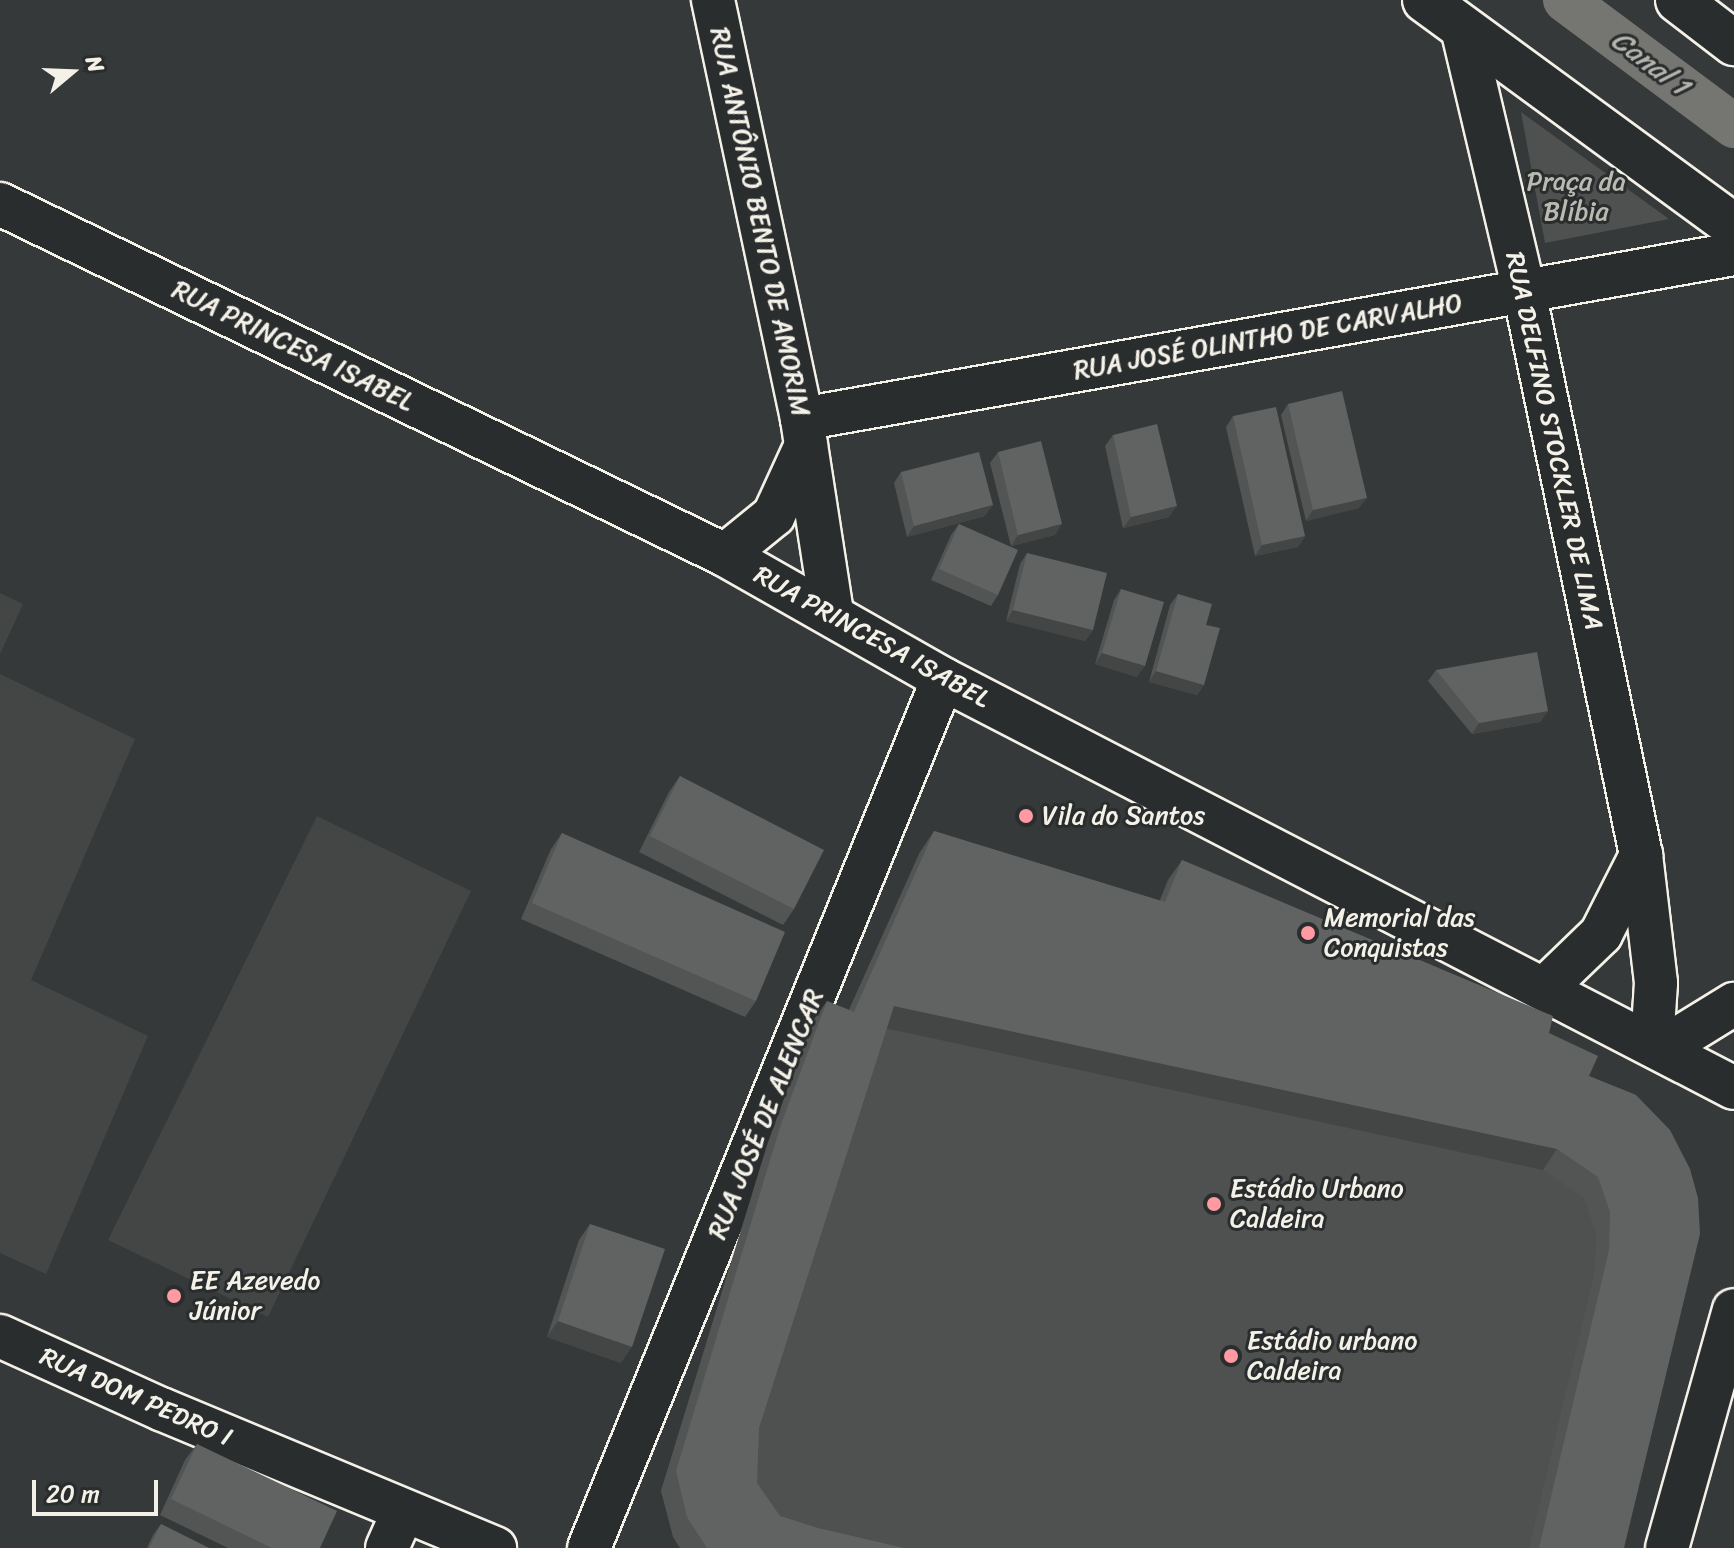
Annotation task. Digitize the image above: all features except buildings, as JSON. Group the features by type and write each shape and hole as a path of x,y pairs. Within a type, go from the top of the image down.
{"main road":[{"path":"1425,0 1734,226"},
{"path":"1678,0 1734,43"}],"street":[{"name":"RUA ANTÔNIO BENTO DE AMORIM","path":"713,0 804,432 832,612"},
{"name":"RUA DELFINO STOCKLER DE LIMA","path":"1462,28 1524,291 1641,855 1656,983 1656,1046"},
{"name":"RUA PRINCESA ISABEL","path":"0,204 725,555 832,612 943,679 1734,1088"},
{"name":"RUA JOSÉ OLINTHO DE CARVALHO","path":"804,432 1524,291 1734,254"},
{"name":"RUA ANTÔNIO BENTO DE AMORIM","path":"725,555 774,515 804,432"},
{"name":"RUA JOSÉ DE ALENCAR","path":"589,1548 943,679"},
{"path":"1545,988 1601,934 1641,855"},
{"path":"1656,1046 1734,1004"},
{"path":"1667,1548 1734,1310"},
{"name":"RUA DOM PEDRO I","path":"0,1336 395,1530 495,1548"}],"shaded area":[{"path":"0,593 23,604 0,654"},
{"path":"0,674 135,739 31,980 148,1036 46,1274 0,1253"},
{"path":"317,816 471,891 268,1317 108,1240"}],"green space":[{"name":"Praça da Blíbia","path":"1521,112 1669,219 1545,243"},
{"name":"Estádio Urbano Caldeira","path":"920,852 1151,922 1168,880 1539,1036 1622,1116 1614,1548 680,1548 661,1491 767,1145 839,1032"}],"waterway":[{"name":"Canal 1","path":"1565,0 1734,126"}],"place":[{"name":"Vila do Santos","path":"1026,816"},
{"name":"Memorial das Conquistas","path":"1308,933"},
{"name":"Estádio Urbano Caldeira","path":"1214,1204"},
{"name":"EE Azevedo Júnior","path":"174,1296"},
{"name":"Estádio urbano Caldeira","path":"1231,1356"}]}
